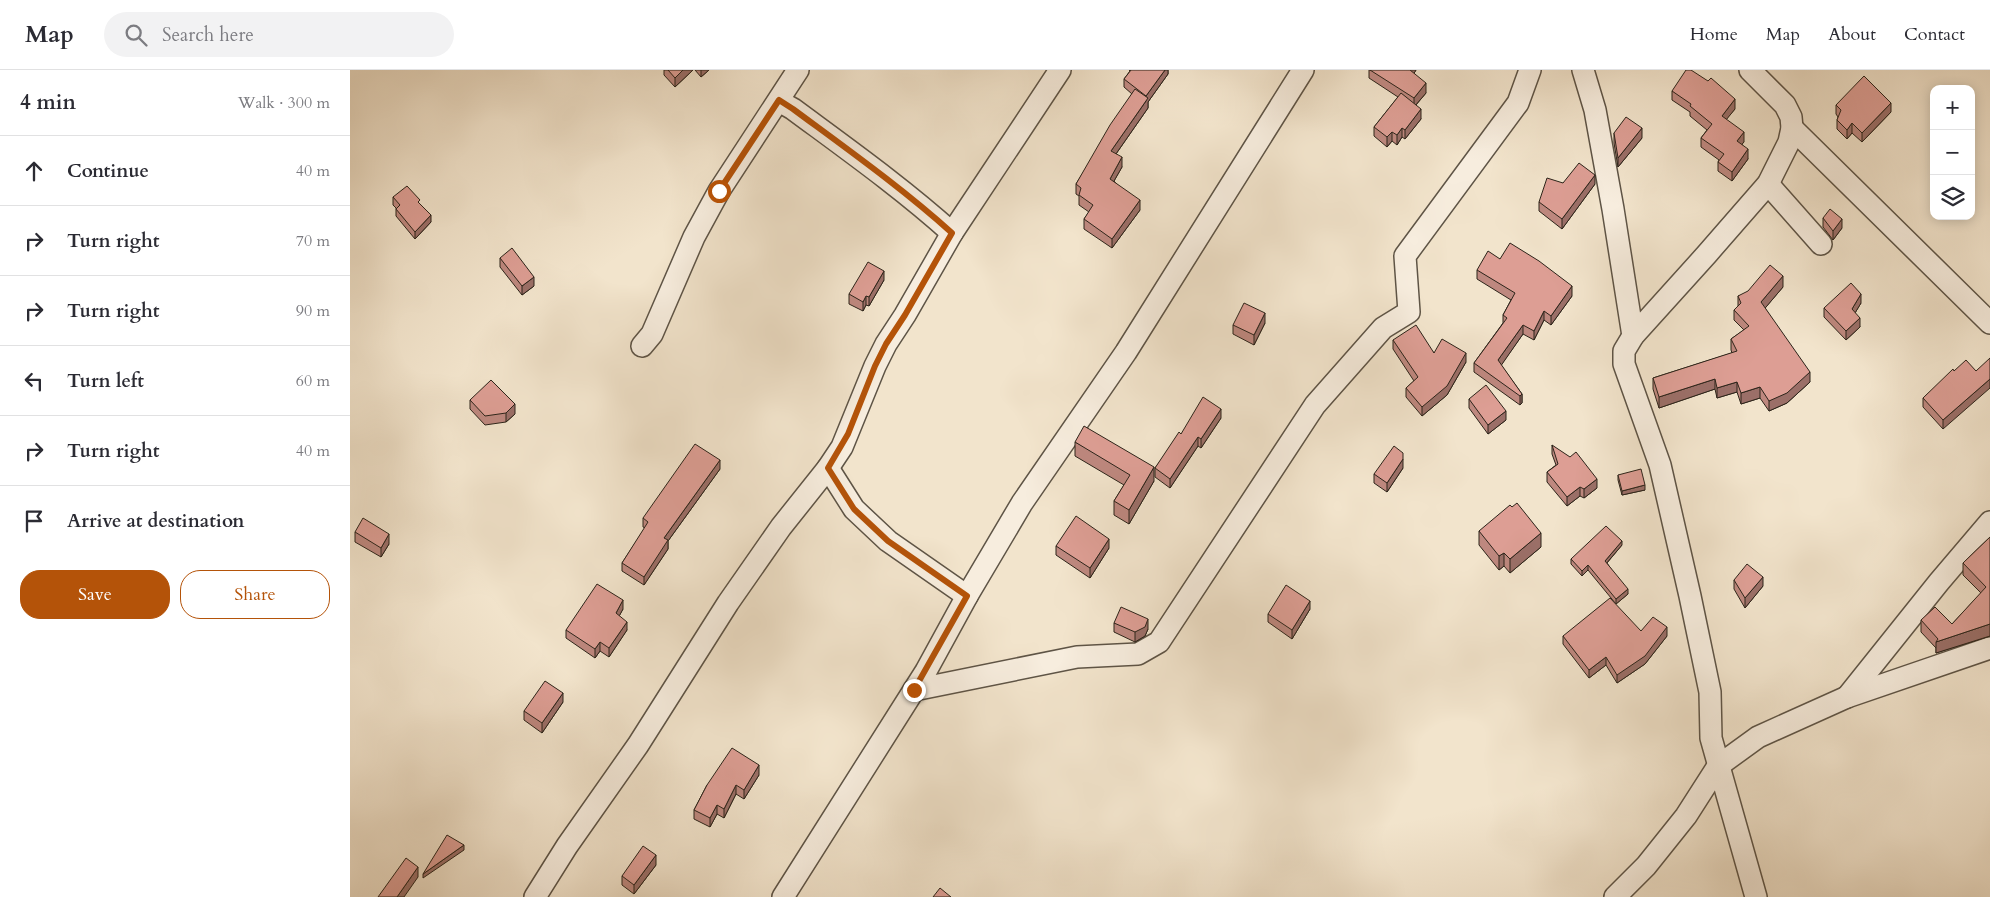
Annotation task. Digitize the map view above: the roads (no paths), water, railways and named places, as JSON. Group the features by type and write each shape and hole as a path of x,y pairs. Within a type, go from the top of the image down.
{"street":[{"path":"642,346 652,334 694,237 719,191 798,70"},
{"path":"535,897 567,846 638,744 728,603 781,527 828,468 848,434 875,366 886,344 905,315 952,233 1060,70"},
{"path":"783,897 914,690 1022,502 1126,352 1303,70"},
{"path":"914,690 1077,657 1138,654 1159,642 1315,405 1383,328 1409,312 1405,256 1518,102 1530,70"},
{"path":"1583,70 1595,110 1613,209 1632,336"},
{"path":"1750,70 1786,106 1791,117 1792,128 1789,142 1768,184 1632,336 1626,345 1623,357 1660,465 1710,692 1711,738 1756,897"},
{"path":"779,100 882,174 919,203 952,233"},
{"path":"1792,128 1990,323"},
{"path":"1768,184 1821,244"},
{"path":"828,468 854,509 881,534 967,596"},
{"path":"1847,697 1990,522"},
{"path":"1615,897 1646,866 1680,823 1718,766 1758,737 1847,697 1990,648"}]}
